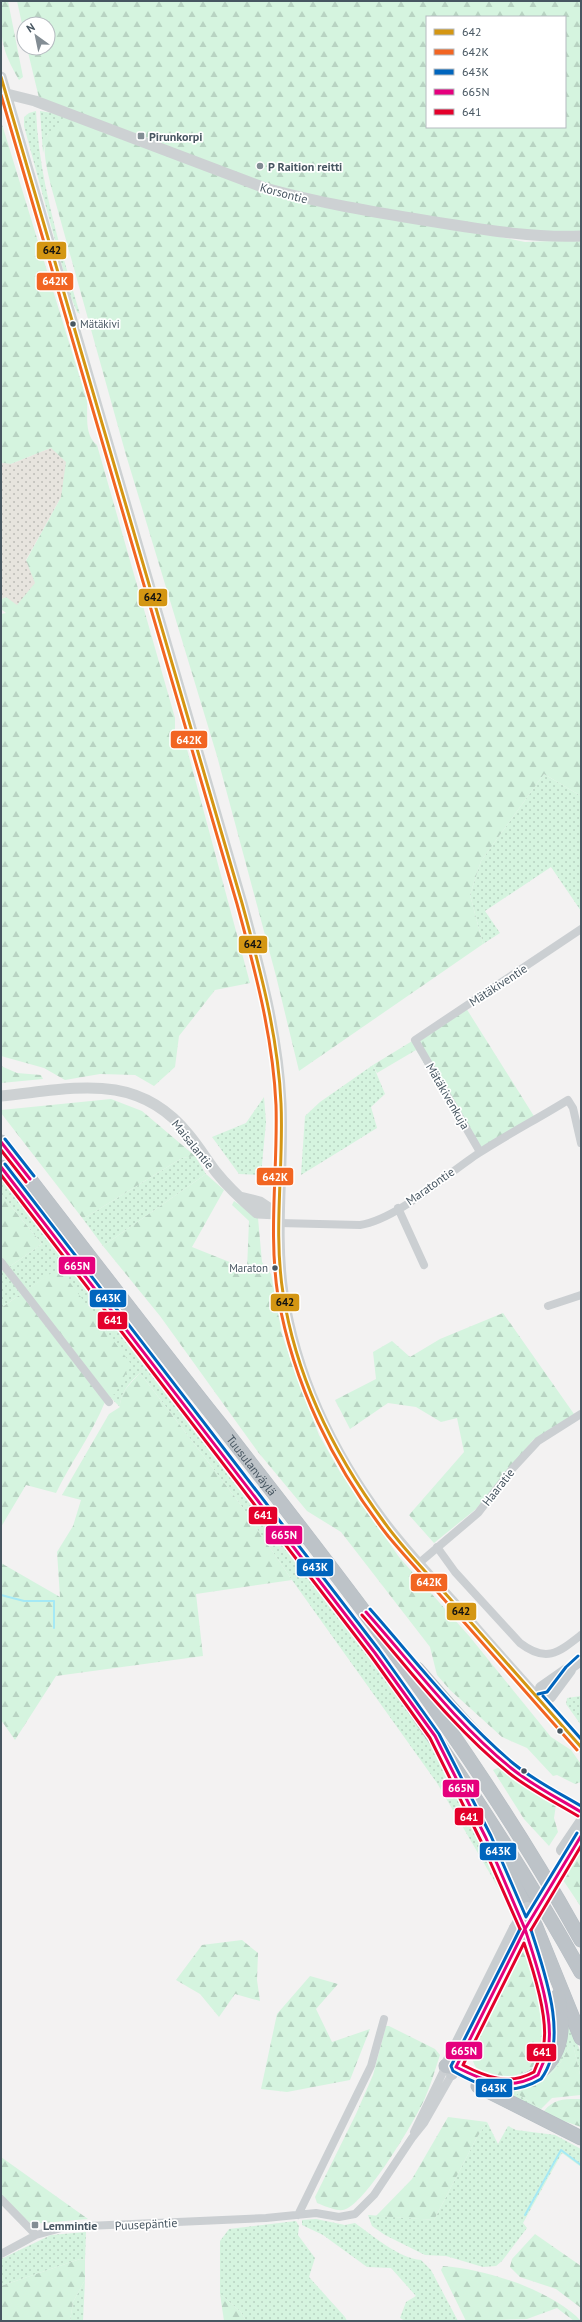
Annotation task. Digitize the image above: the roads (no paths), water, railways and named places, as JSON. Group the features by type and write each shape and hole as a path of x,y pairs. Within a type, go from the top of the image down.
{"highway":[{"name":"Tuusulanväylä","path":"1,1142 358,1603 426,1695 527,1848 581,1940"},
{"name":"Tuusulanväylä","path":"1,1167 375,1653 433,1733 508,1848 581,1972"},
{"path":"358,1603 483,1742 511,1768 537,1787 581,1812"},
{"path":"433,1733 453,1775 517,1887 581,2038"},
{"path":"452,2069 498,2085 512,2085 527,2081 544,2071 554,2056 561,2031 558,1995 550,1963"},
{"path":"452,2069 581,2138"}],"main road":[{"path":"1,77 4,93 255,952 275,1037 279,1082 281,1157 279,1219 284,1294 296,1350 314,1404 348,1469 385,1524 418,1564 581,1747"},
{"name":"Korsontie","path":"4,93 35,101 265,188 287,194 330,204 516,235 550,237 581,236"},
{"name":"Maisalantie","path":"1,1096 87,1087 117,1089 146,1099 161,1108 185,1130 215,1171 237,1196 260,1215 279,1219"},
{"path":"539,1699 550,1697 570,1670 581,1660"},
{"path":"452,2069 518,1933 581,1822"},
{"path":"564,1854 581,1836"}],"street":[{"name":"Mätäkiventie","path":"415,1040 581,929"},
{"name":"Mätäkivenkuja","path":"415,1040 480,1152"},
{"name":"Maratontie","path":"279,1219 360,1225 372,1224 480,1152 568,1100 573,1108 581,1143"},
{"path":"398,1208 424,1265"},
{"path":"1,1262 109,1402"},
{"path":"548,1306 581,1295"},
{"name":"Haaratie","path":"418,1564 478,1513 538,1441 581,1414"},
{"path":"437,1548 455,1572 520,1643 531,1651 547,1655 562,1650 581,1635"},
{"path":"298,2215 365,2078 384,2019"},
{"name":"Puusepäntie","path":"1,2254 36,2235 65,2227 316,2213 339,2217 355,2214 374,2195 412,2138 418,2120 452,2069"},
{"path":"1,2200 36,2235"}],"waterway":[{"path":"1,1595 24,1601 54,1601 54,1628"},
{"path":"525,2215 561,2150 581,2165"}],"place":[{"name":"Pirunkorpi","path":"141,136"},
{"name":"P Raition reitti","path":"260,166"},
{"name":"Mätäkivi","path":"73,324"},
{"name":"Maraton","path":"275,1268"},
{"name":"Lemmintie","path":"35,2225"}]}
